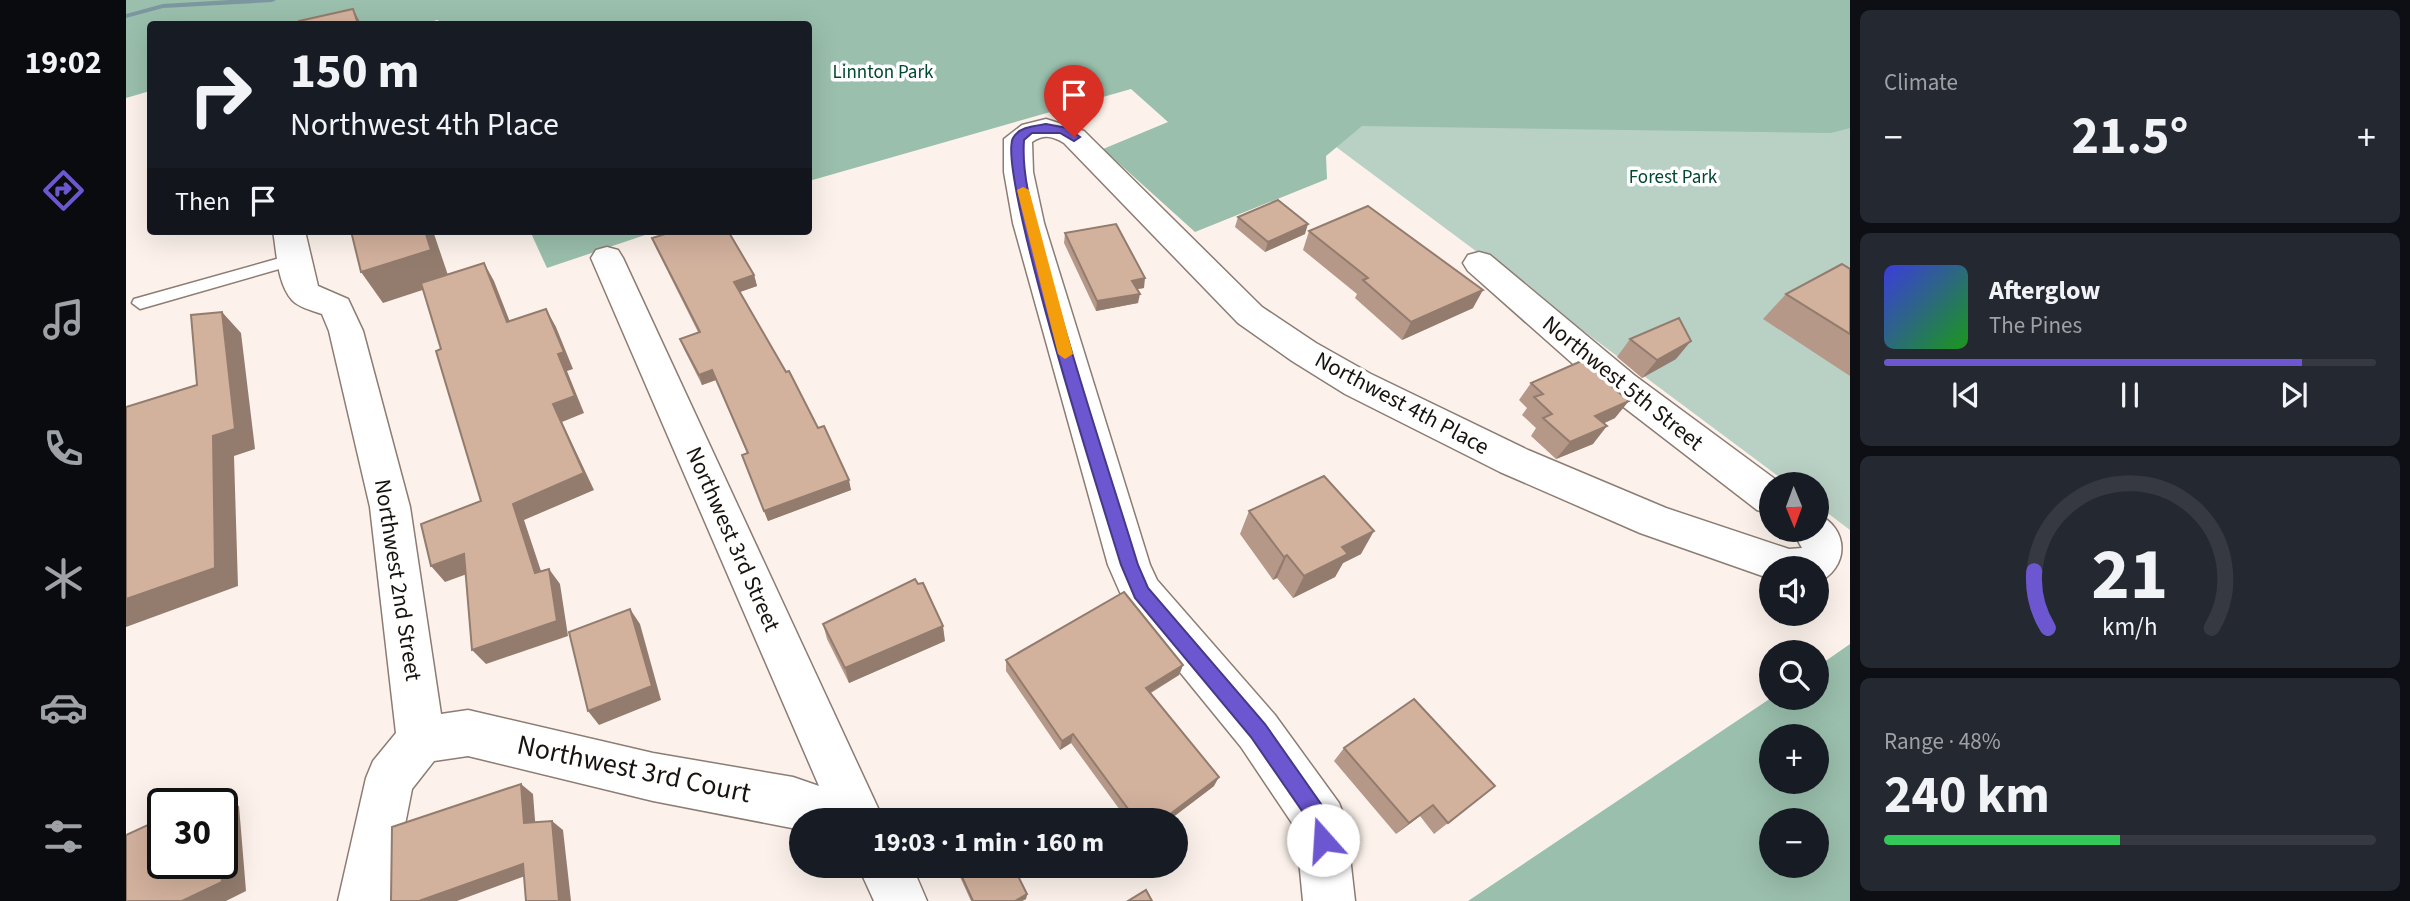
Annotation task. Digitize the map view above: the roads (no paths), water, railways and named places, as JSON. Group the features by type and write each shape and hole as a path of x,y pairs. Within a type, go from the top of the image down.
{"street":[{"name":"Northwest 4th Place","path":"1329,901 1321,821 1258,731 1141,593 1129,565 1056,325 1027,213 1017,155 1018,139 1028,130 1046,127 1063,130 1074,137 1250,315 1358,384 1514,461 1654,521 1789,567 1812,566 1817,544"},
{"name":"Northwest 2nd Street","path":"292,245 305,294 336,307 346,331 390,506 421,740"},
{"name":"Northwest 3rd Street","path":"607,258 853,808"},
{"name":"Northwest 5th Street","path":"1479,263 1621,385 1759,489"},
{"name":"Northwest 3rd Court","path":"421,740 468,733 653,776 793,802 809,808"},
{"path":"364,901 390,778 421,740"}],"lane":[{"path":"140,303 292,245"}],"waterway":[{"path":"126,16 163,6 272,0"}],"park label":[{"name":"Linnton Park","path":"883,72"},
{"name":"Forest Park","path":"1673,177"}]}
